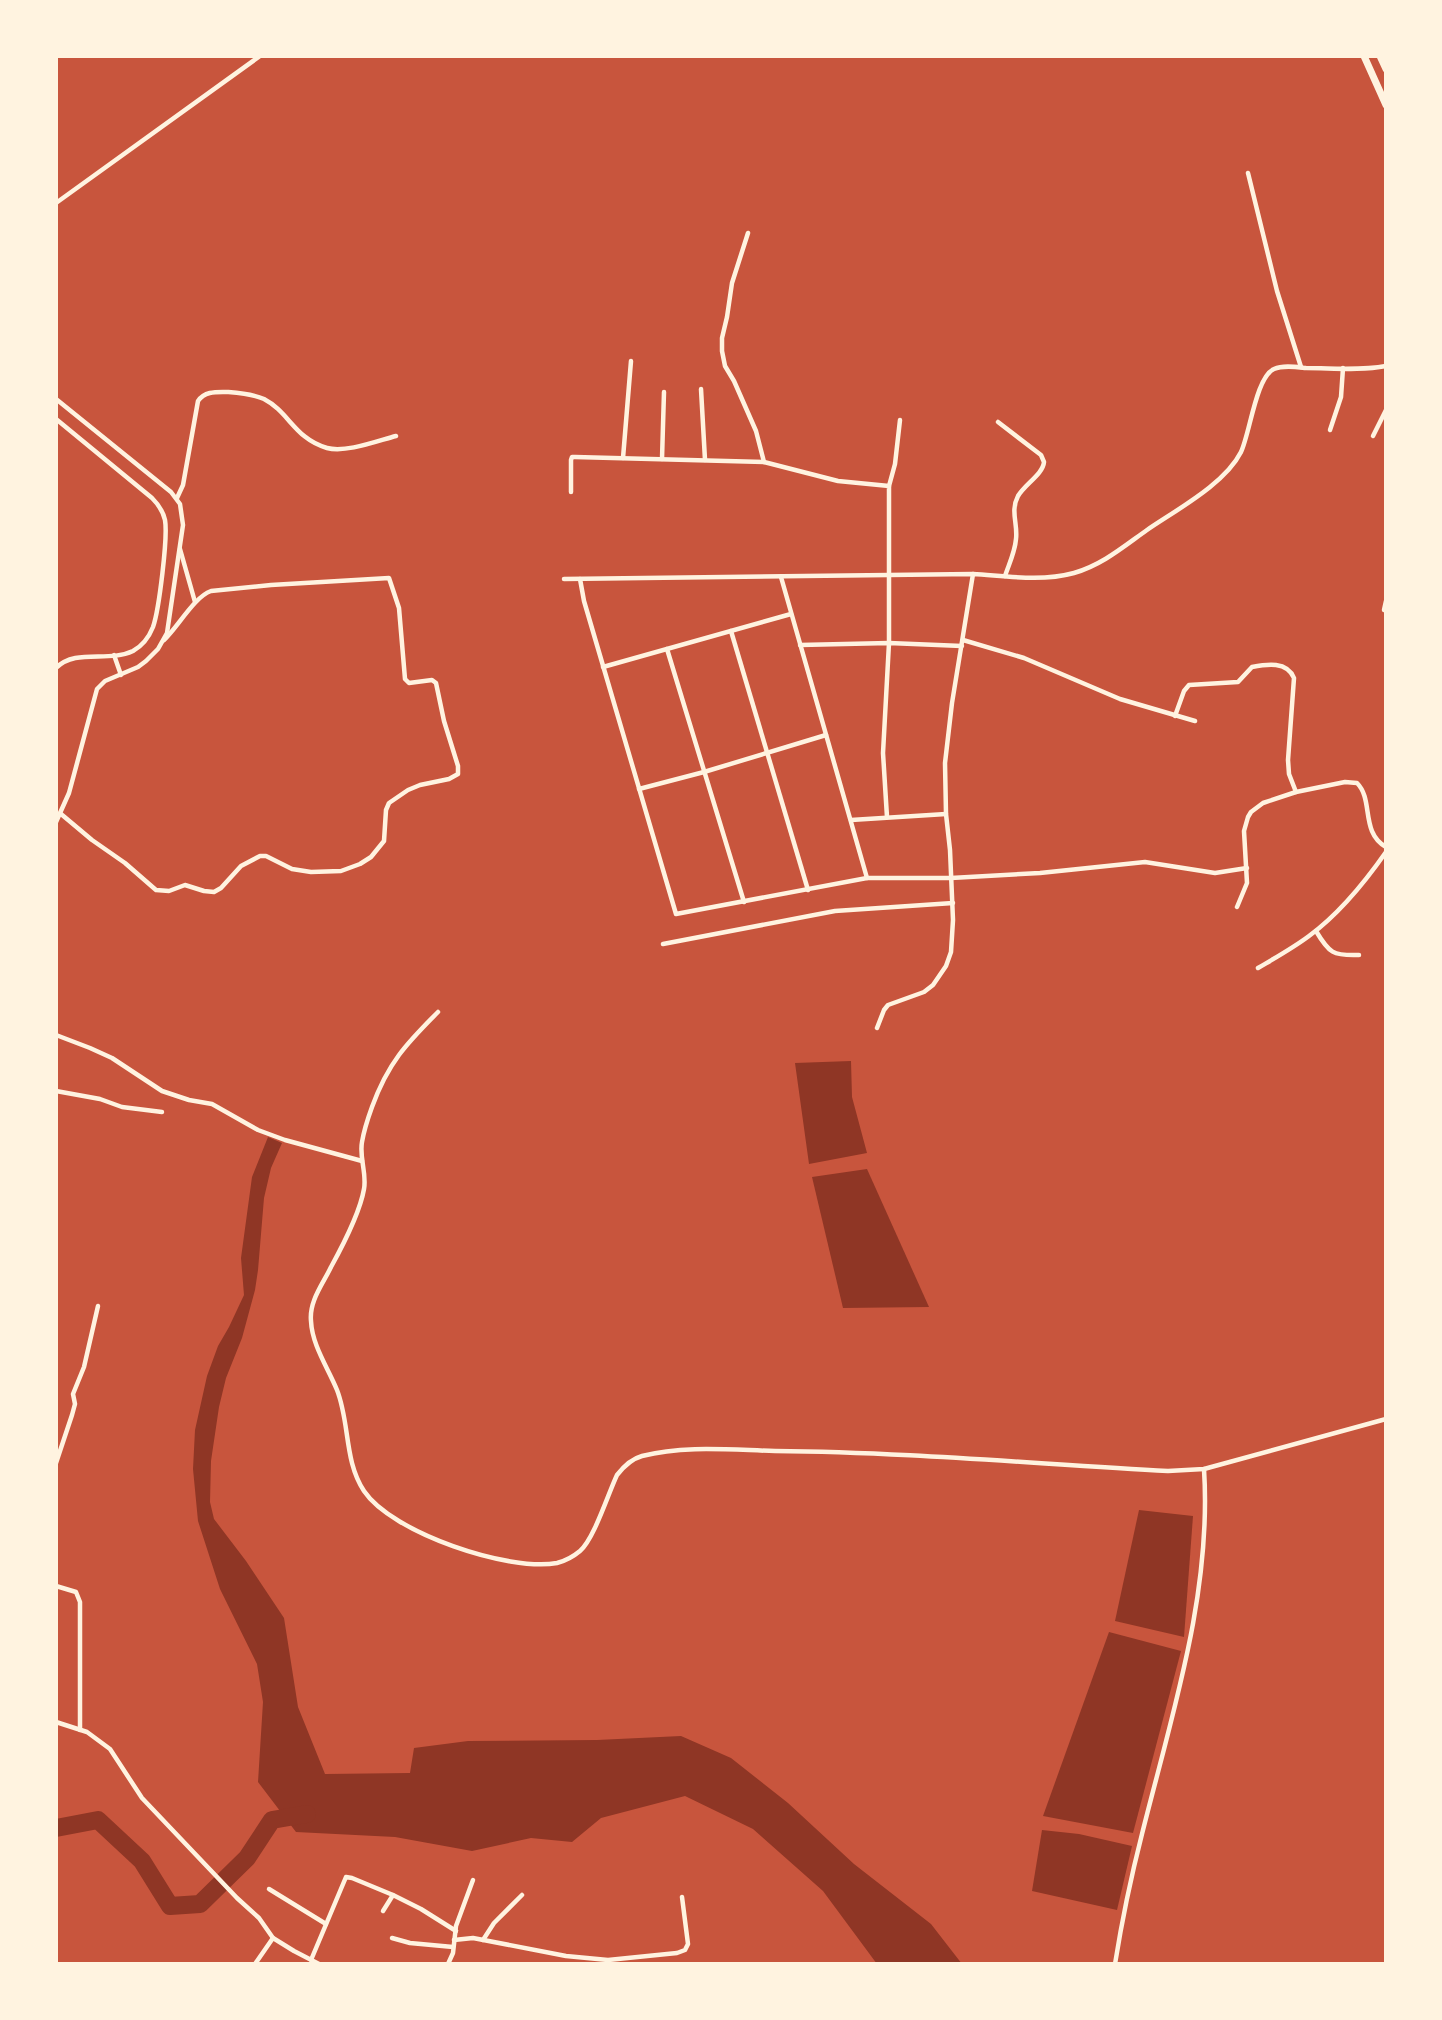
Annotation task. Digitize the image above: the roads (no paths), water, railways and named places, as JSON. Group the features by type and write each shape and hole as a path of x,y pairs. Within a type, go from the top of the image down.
{"highway":[{"path":"1364,56 1386,105"},
{"path":"1380,56 1386,69"}],"street":[{"path":"56,203 260,56"},
{"path":"1248,173 1277,292 1301,368"},
{"path":"748,233 732,283 722,351 725,366 756,431 764,462"},
{"path":"623,458 631,361"},
{"path":"564,579 972,574 1039,578 1071,574 1107,559 1188,503 1224,473 1238,457 1246,440 1260,386 1264,377 1274,369 1386,366"},
{"path":"1330,430 1341,397 1343,368"},
{"path":"701,388 705,460"},
{"path":"662,459 664,391"},
{"path":"177,498 183,485 198,401 211,392 262,398 275,406 300,433 326,448 345,449 396,436"},
{"path":"56,399 177,498 182,514 180,548 170,622 164,640"},
{"path":"1373,436 1386,410"},
{"path":"56,419 144,490 160,507 165,521 161,578 152,628 145,641 116,661 70,658 56,668"},
{"path":"887,817 883,722 889,643 889,486 895,464 900,420"},
{"path":"998,422 1041,455 1044,462 1043,470 1026,485 1016,499 1016,543 1005,576"},
{"path":"571,492 572,457 764,462 838,481 889,486"},
{"path":"180,548 195,602"},
{"path":"877,1028 888,1005 929,989 946,966 953,940 946,814 947,744 972,574"},
{"path":"781,577 867,878"},
{"path":"56,822 69,793 94,694 100,685 146,661 205,593 389,578 399,608 405,679 409,683 432,680 436,683 458,766 457,774 449,779 420,785 389,803 384,841 371,857 341,871 310,872 292,869 266,856 260,856 236,871 214,892 185,885 169,891 156,890 61,814"},
{"path":"580,579 584,601 676,914 867,878 951,878 1040,873 1144,862 1215,873 1247,868"},
{"path":"1384,610 1386,601"},
{"path":"604,667 791,614"},
{"path":"731,631 808,890"},
{"path":"800,645 962,643 1024,658 1120,699 1195,721"},
{"path":"667,649 744,902"},
{"path":"116,661 121,675"},
{"path":"1175,716 1189,685 1238,682 1252,667 1284,666 1294,678 1288,760 1289,774 1296,792"},
{"path":"639,789 826,735"},
{"path":"1237,907 1246,890 1244,831 1248,817 1263,803 1296,792 1345,782 1357,783 1363,794 1371,830 1386,849 1351,896 1316,931 1258,968"},
{"path":"850,820 946,814"},
{"path":"663,944 835,911 953,903"},
{"path":"1316,931 1326,947 1334,953 1359,955"},
{"path":"438,1012 410,1040 384,1076 365,1126 362,1142 364,1191 312,1305 310,1318 312,1333 337,1391 356,1479 378,1508 400,1522 470,1551 532,1564 561,1562 572,1557 587,1543 617,1475 632,1460 643,1456 676,1452 809,1451 1156,1470 1204,1469 1386,1419"},
{"path":"56,1035 112,1058 162,1091 212,1104 257,1130 285,1140 362,1161"},
{"path":"56,1091 100,1099 122,1107 162,1112"},
{"path":"56,1463 72,1415 75,1404 73,1394 84,1367 99,1306"},
{"path":"1115,1964 1141,1837 1186,1663 1202,1568 1206,1501 1204,1469"},
{"path":"56,1586 76,1592 80,1602 80,1730"},
{"path":"56,1722 87,1732 110,1749 142,1798 259,1918 273,1938 319,1964"},
{"path":"311,1960 346,1877 393,1895 456,1931"},
{"path":"448,1964 473,1880"},
{"path":"269,1889 326,1924"},
{"path":"383,1911 393,1895"},
{"path":"483,1940 494,1923 522,1895"},
{"path":"454,1940 473,1938 608,1960 677,1953 685,1950 688,1944 682,1897"},
{"path":"256,1964 273,1938"},
{"path":"392,1938 410,1944 453,1947"},
{"path":"581,1957 584,1964"}],"waterway":[{"path":"56,1828 98,1820 142,1861 170,1906 200,1904 247,1858 272,1820 307,1814"}]}
